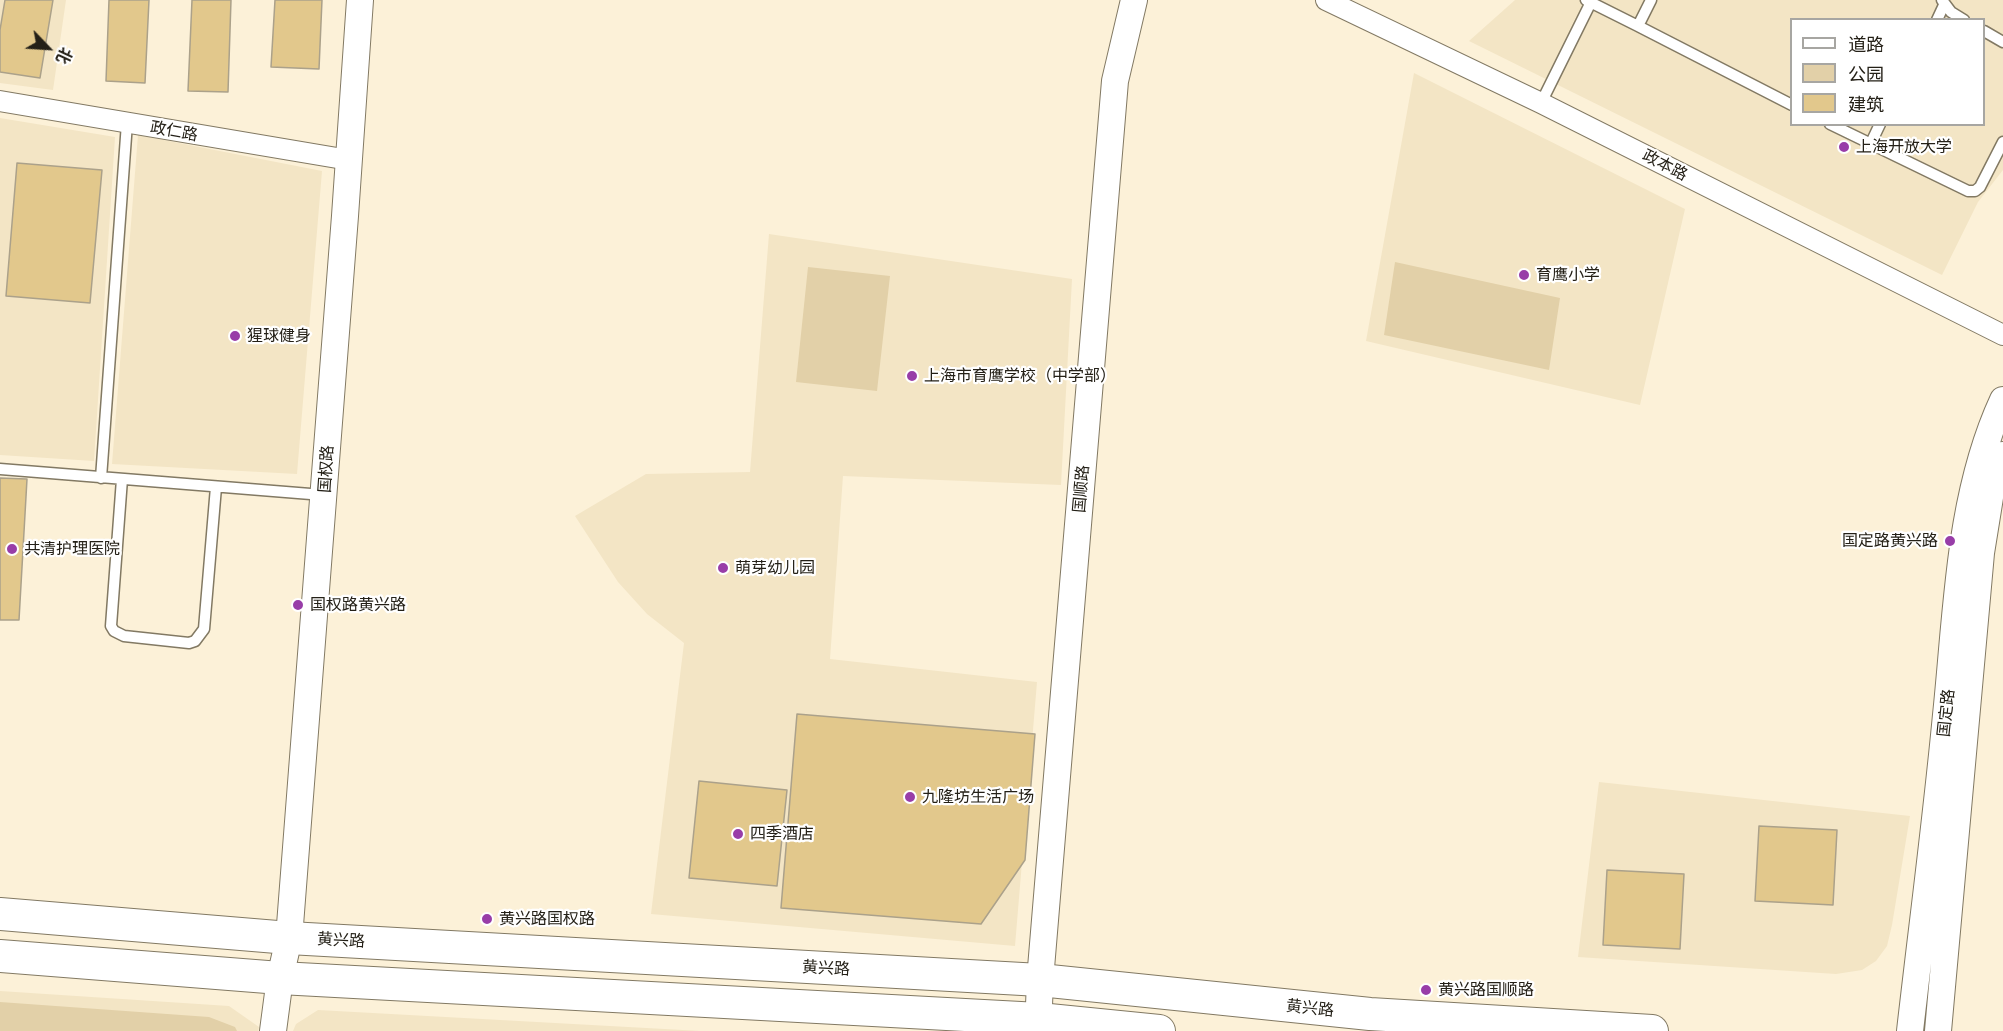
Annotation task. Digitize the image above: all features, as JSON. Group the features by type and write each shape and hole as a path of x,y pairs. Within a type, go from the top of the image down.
{"main road":[{"name":"黄兴路","path":"0,914 289,938 1040,980 1370,1014 1652,1031"},
{"path":"0,956 280,978 1159,1031"}],"street":[{"name":"国权路","path":"273,1031 280,978 289,938 360,0"},
{"name":"国顺路","path":"1038,1025 1115,81 1134,0"},
{"name":"政本路","path":"1326,0 1541,103 2003,335"},
{"name":"政仁路","path":"0,101 349,160"},
{"name":"国定路","path":"1910,1031 1964,540 1978,469 2003,400"},
{"name":"国定路","path":"1938,1031 1981,553 1991,491 2003,455"}],"lane":[{"path":"1638,26 1651,0"},
{"path":"1541,103 1588,1 1790,104"},
{"path":"1938,18 1943,3 1961,18"},
{"path":"1985,32 2003,42"},
{"path":"101,478 127,123"},
{"path":"1834,126 1968,191 1975,191 1980,187 2003,142"},
{"path":"1870,145 1879,126"},
{"path":"0,469 324,495"},
{"path":"122,479 111,626 114,631 124,636 189,643 195,641 204,629 216,487"}],"shaded area":[{"path":"0,0 66,0 53,90 0,83"},
{"name":"上海开放大学","path":"1515,0 2003,0 2003,170 1978,202 1942,275 1469,41"},
{"name":"育鹰小学","path":"1414,73 1685,209 1640,405 1366,341"},
{"path":"0,118 115,137 94,461 0,455"},
{"path":"138,135 322,171 297,474 112,464"},
{"path":"769,234 1072,279 1061,485 843,476 830,659 1037,682 1015,946 651,914 684,643 647,614 618,582 575,516 646,474 750,472"},
{"path":"1599,782 1910,816 1887,946 1876,961 1862,970 1836,974 1578,957"},
{"path":"0,991 229,1006 259,1027 258,1031 0,1031"},
{"path":"318,1010 701,1031 293,1031 296,1024"}],"green space":[{"path":"1395,262 1560,298 1549,370 1384,335"},
{"path":"808,267 890,276 877,391 796,382"},
{"path":"0,1002 209,1017 235,1027 237,1031 0,1031"}],"building":[{"path":"5,0 53,0 40,78 0,72 0,30"},
{"path":"109,0 149,0 145,83 106,81"},
{"path":"192,0 231,0 228,92 188,91"},
{"path":"275,0 322,0 319,69 271,67"},
{"path":"17,163 102,170 90,303 6,296"},
{"name":"共清护理医院","path":"0,478 27,479 19,620 0,620"},
{"name":"九隆坊生活广场","path":"797,714 1035,734 1025,860 981,924 781,908"},
{"name":"四季酒店","path":"699,781 787,790 777,886 689,878"},
{"path":"1759,826 1837,830 1833,905 1755,901"},
{"path":"1607,870 1684,874 1680,949 1603,945"}],"place":[{"name":"上海开放大学","path":"1844,147"},
{"name":"育鹰小学","path":"1524,275"},
{"name":"猩球健身","path":"235,336"},
{"name":"上海市育鹰学校（中学部）","path":"912,376"},
{"name":"国定路黄兴路","path":"1950,541"},
{"name":"共清护理医院","path":"12,549"},
{"name":"萌芽幼儿园","path":"723,568"},
{"name":"国权路黄兴路","path":"298,605"},
{"name":"九隆坊生活广场","path":"910,797"},
{"name":"四季酒店","path":"738,834"},
{"name":"黄兴路国权路","path":"487,919"},
{"name":"黄兴路国顺路","path":"1426,990"}]}
